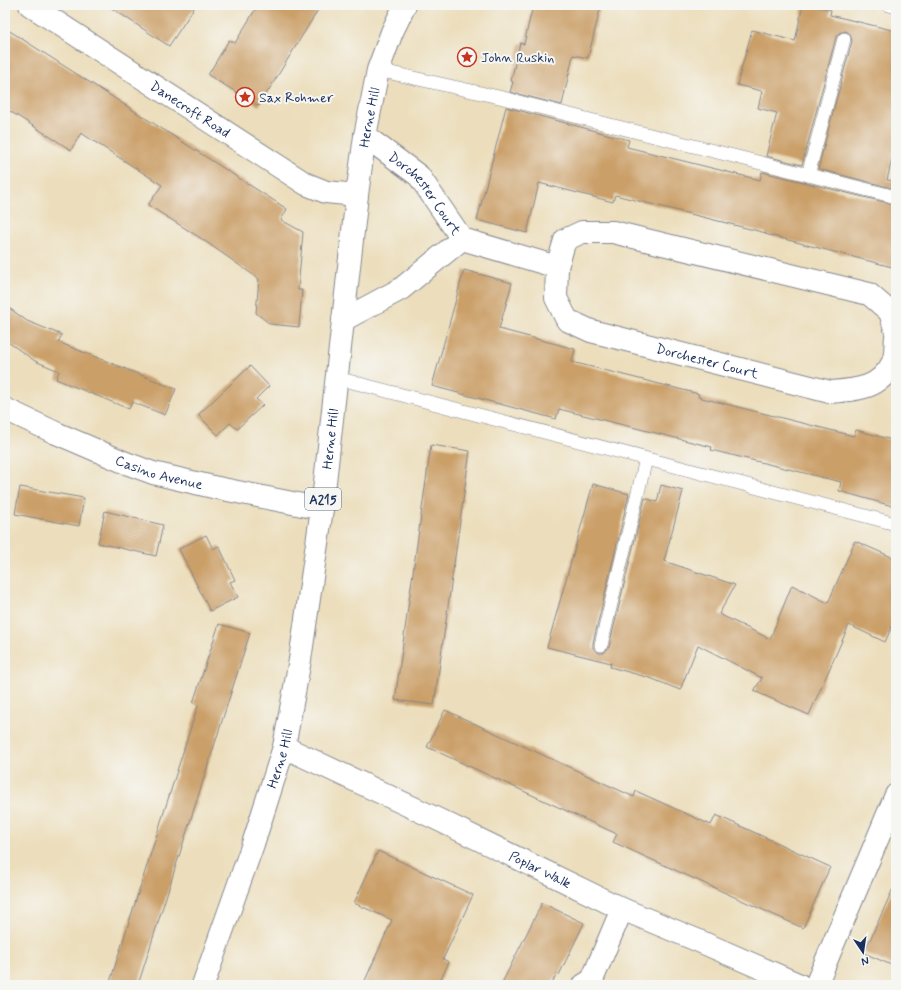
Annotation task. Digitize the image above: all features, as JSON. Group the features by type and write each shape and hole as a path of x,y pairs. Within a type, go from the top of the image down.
{"street":[{"name":"Danecroft Road","path":"30,5 306,184 326,192 357,195"},
{"name":"Herne Hill","path":"203,985 253,844 284,747 300,660 322,509 365,136 378,70 404,5"},
{"name":"Dorchester Court","path":"365,136 419,176 462,238 557,267"},
{"name":"Dorchester Court","path":"896,332 890,312 869,294 612,232 582,232 565,240 557,267 556,298 567,320 591,331 830,392 857,390 880,381 895,361 896,337"},
{"name":"Dorchester Court","path":"343,320 401,288 462,238"},
{"name":"Casino Avenue","path":"5,408 62,436 153,473 207,486 322,509"},
{"name":"Poplar Walk","path":"284,747 437,819 622,909 800,985"},
{"path":"816,985 896,795"},
{"path":"584,985 592,980 622,909"}],"lane":[{"path":"808,174 844,39"},
{"path":"378,70 503,98 896,197"},
{"path":"337,378 896,524"},
{"path":"601,645 646,459"}],"building":[{"path":"107,5 196,5 169,46"},
{"path":"258,5 321,5 259,106 208,75 229,40 235,43"},
{"path":"533,5 601,5 588,58 573,55 562,105 510,92 513,82 511,81 520,43 524,44"},
{"path":"803,5 810,5 831,10 830,15 896,31 896,141 887,180 896,181 896,189 818,169 852,41 850,34 846,31 839,33 836,37 802,165 766,156 777,113 758,108 762,91 737,85 752,30 795,41"},
{"path":"5,28 287,209 281,220 303,232 298,290 302,290 299,327 270,324 256,313 259,279 202,239 148,205 162,185 81,133 71,150 5,108"},
{"path":"506,107 629,140 627,147 760,180 762,172 896,205 896,268 615,195 613,202 539,183 527,233 477,220"},
{"path":"464,270 512,283 499,329 575,349 572,362 699,394 698,397 854,436 856,430 896,441 896,507 839,491 841,482 711,450 712,447 559,409 556,419 432,386"},
{"path":"5,305 27,321 62,335 58,342 176,389 165,415 132,402 129,409 56,379 59,371 35,361 5,340"},
{"path":"250,366 269,386 256,399 263,405 237,429 230,423 218,435 198,415"},
{"path":"431,445 470,451 434,705 395,700"},
{"path":"593,484 629,494 593,643 593,648 599,653 604,653 609,647 645,498 657,502 661,485 683,491 664,561 735,585 719,614 770,639 792,585 828,603 855,541 896,559 896,618 885,642 849,625 809,715 754,691 762,678 698,645 680,690 650,678 610,667 611,663 547,647"},
{"path":"20,487 84,498 79,526 15,514"},
{"path":"105,511 163,525 156,556 98,543"},
{"path":"206,535 213,549 219,546 235,580 230,582 238,597 210,611 179,549"},
{"path":"219,624 250,633 138,985 109,985 198,705 193,703"},
{"path":"445,710 634,797 636,791 711,825 716,815 830,867 803,928 613,842 617,834 427,747"},
{"path":"378,851 473,895 443,959 449,962 438,985 363,985 392,920 354,903"},
{"path":"896,882 896,967 864,953"},
{"path":"542,903 584,923 559,975 557,973 551,985 501,985"}],"place":[{"name":"John Ruskin","path":"467,57"},
{"name":"Sax Rohmer","path":"245,97"}]}
